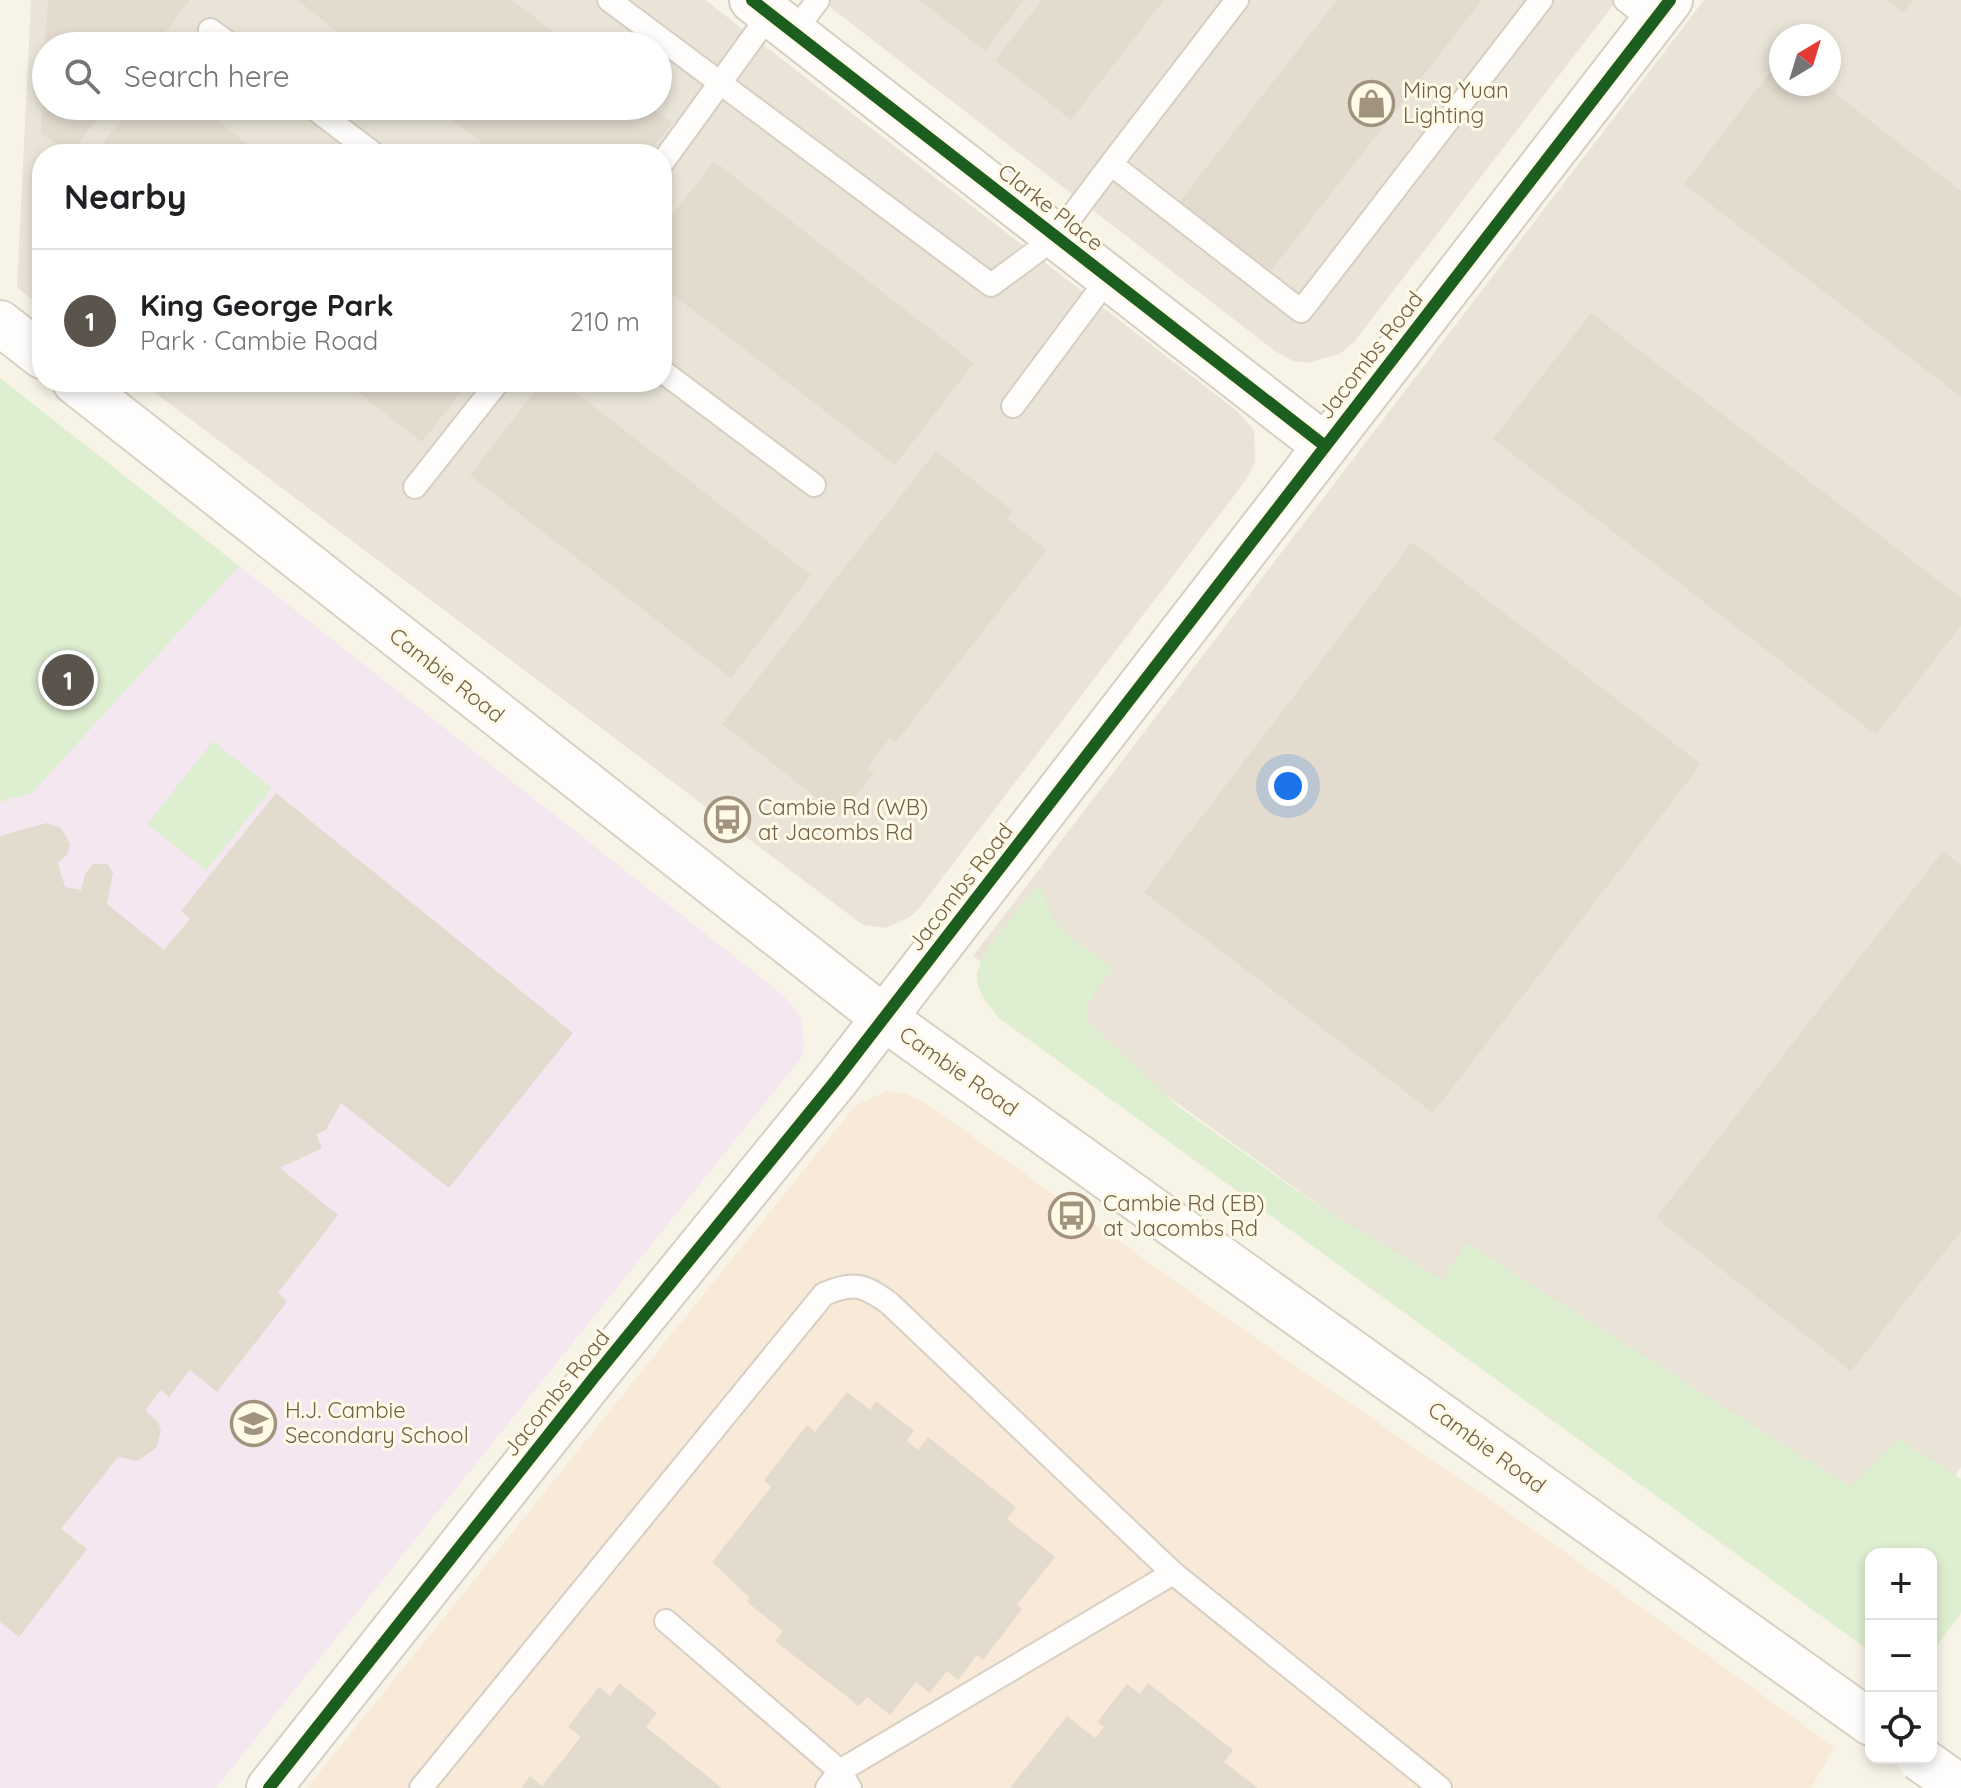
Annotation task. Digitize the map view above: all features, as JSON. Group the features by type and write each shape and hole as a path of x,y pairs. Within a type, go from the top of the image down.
{"street":[{"name":"Jacombs Road","path":"269,1788 884,1018 1325,446 1649,7"},
{"name":"Clarke Place","path":"783,12 1056,237 1325,446"},
{"path":"0,323 32,348"},
{"name":"Cambie Road","path":"88,392 884,1018 1865,1719"},
{"path":"1927,1764 1961,1788"}],"lane":[{"path":"609,0 652,32"},
{"path":"672,47 991,285 1056,237 1237,0"},
{"path":"1111,164 1301,311 1541,0"},
{"path":"672,149 720,83 783,12"},
{"path":"329,120 361,144"},
{"path":"1013,406 1109,277"},
{"path":"672,378 814,485"},
{"path":"415,487 490,392"},
{"path":"421,1788 824,1294 845,1285 868,1288 889,1303 1173,1573 1440,1788"},
{"path":"666,1621 839,1782 1173,1573"}],"shaded area":[{"path":"31,0 705,0 1237,411 1254,430 1255,461 1246,480 920,907 910,917 886,928 863,925 154,392 672,392 672,144 32,144 32,299 17,288"},
{"path":"821,0 1617,0 1354,342 1340,354 1307,363 1293,361 1275,351"},
{"path":"1704,0 1961,0 1961,1467 1900,1548 1865,1548 1863,1597 973,956"},
{"name":"H.J. Cambie Secondary School","path":"239,566 783,995 801,1017 804,1049 801,1058 216,1788 0,1788 0,802 32,793"},
{"path":"887,1091 906,1094 927,1104 1232,1322 1551,1542 1834,1747 1811,1788 307,1788 856,1105"}],"green space":[{"path":"0,378 239,566 32,793 0,802"},
{"path":"213,741 272,788 206,871 147,824"},
{"path":"1038,885 1051,916 1060,928 1112,969 1086,1006 1088,1022 1180,1108 1322,1208 1442,1280 1466,1243 1850,1487 1899,1439 1961,1479 1961,1613 1937,1646 1937,1548 1865,1548 1865,1648 999,1018 985,1000 977,980 983,958"}],"building":[{"path":"48,0 190,0 165,32 46,32"},
{"path":"297,0 512,0 554,32 338,32"},
{"path":"920,0 1024,0 985,51"},
{"path":"1042,0 1164,0 1071,120 995,60"},
{"path":"1337,0 1482,0 1270,272 1180,201"},
{"path":"1887,0 1913,0 1903,13"},
{"path":"1769,74 1769,96 1838,96 1961,191 1961,397 1684,184"},
{"path":"42,120 96,120 78,144 56,144 41,133"},
{"path":"121,120 217,120 247,144 103,144"},
{"path":"452,120 668,120 672,123 656,144 483,144"},
{"path":"714,161 974,363 895,465 672,294 672,215"},
{"path":"1591,313 1961,598 1961,626 1876,735 1493,439"},
{"path":"358,392 461,392 422,442"},
{"path":"534,392 575,392 811,575 731,678 470,475"},
{"path":"936,451 1013,511 1007,519 1047,550 896,742 890,738 867,768 874,773 840,816 722,724"},
{"path":"1412,542 1701,764 1433,1113 1144,892"},
{"name":"H.J. Cambie Secondary School","path":"276,793 573,1033 449,1188 341,1103 326,1130 316,1134 322,1148 280,1168 338,1215 278,1293 287,1302 217,1392 190,1370 169,1397 161,1390 145,1410 158,1422 161,1430 157,1447 138,1461 118,1457 61,1529 87,1549 19,1637 0,1622 0,836 47,823 61,828 70,844 68,853 58,863 65,887 81,890 85,874 93,864 108,864 113,873 107,904 164,950 190,919 181,911"},
{"path":"1943,851 1961,865 1961,1231 1851,1371 1656,1218"},
{"path":"847,1392 870,1410 876,1401 914,1431 907,1441 918,1450 928,1437 1016,1507 1007,1519 1055,1557 1017,1605 1022,1609 983,1660 977,1655 958,1680 947,1671 930,1693 916,1682 890,1715 867,1697 859,1706 775,1641 783,1631 747,1602 750,1598 712,1562 771,1487 764,1480 807,1425 815,1432"},
{"path":"619,1683 657,1713 646,1727 722,1788 521,1788 530,1776 542,1786 581,1737 568,1727 599,1687 610,1696"},
{"path":"1148,1683 1233,1750 1224,1762 1258,1788 1010,1788 1067,1716 1095,1738 1104,1727 1097,1722 1127,1684 1140,1694"}],"cycle path":[{"path":"752,0 1325,446"},
{"path":"269,1788 595,1376 836,1080 1670,0"}],"place":[{"name":"Ming Yuan Lighting","path":"1372,103"},
{"name":"King George Park","path":"68,680"},
{"name":"Cambie Rd (WB) at Jacombs Rd","path":"727,820"},
{"name":"Cambie Rd (EB) at Jacombs Rd","path":"1072,1216"},
{"name":"H.J. Cambie Secondary School","path":"254,1423"}]}
